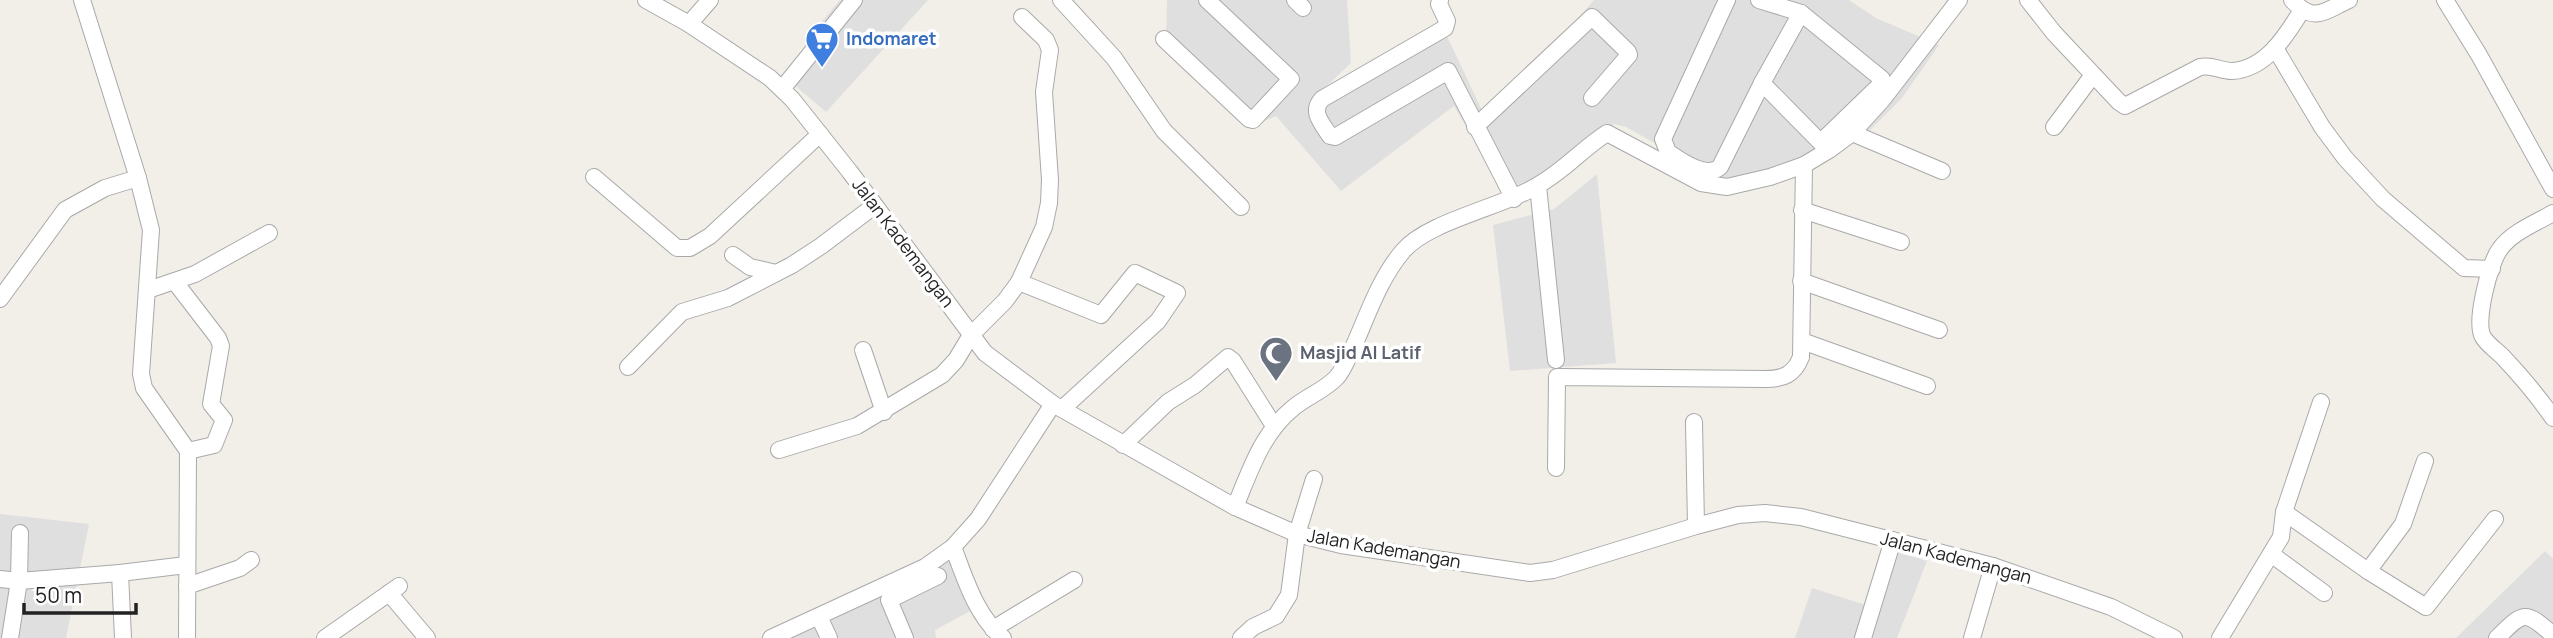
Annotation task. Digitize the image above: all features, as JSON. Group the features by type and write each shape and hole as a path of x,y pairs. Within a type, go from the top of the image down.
{"street":[{"path":"82,0 138,178 151,230 141,374 143,383 188,451 187,638"},
{"name":"Jalan Kademangan","path":"646,0 689,24 770,78 782,89 820,134 994,362 1057,407 1123,445 1235,507 1297,534 1341,545 1530,573 1553,570 1738,515 1765,513 1801,517 1993,566 2110,607 2174,638"},
{"path":"689,24 710,0"},
{"path":"782,89 854,0"},
{"path":"1164,39 1253,120 1290,82 1290,76 1208,0"},
{"path":"1727,0 1663,139 1666,150 1703,171 1717,170 1801,13"},
{"path":"1235,507 1257,454 1274,426 1294,406 1317,394 1337,377 1377,294 1404,249 1425,234 1514,199 1538,186 1607,133 1692,180 1716,187 1770,177 1804,165 1825,146 1882,80 1801,13 1759,0"},
{"path":"1825,146 1852,133 1882,100 1959,0"},
{"path":"2028,0 2054,33 2125,106 2200,66 2209,65 2235,71 2259,62 2275,48 2297,5 2309,14 2321,13 2349,0"},
{"path":"2445,0 2479,55 2553,190"},
{"path":"1064,1 1114,58 1164,131 1241,207"},
{"path":"1438,1 1447,21 1445,28 1322,99 1316,107 1316,113 1329,134 1335,137 1447,71 1514,199"},
{"path":"779,450 857,426 943,375 971,335 1005,301 1019,282 1044,227 1050,180 1044,92 1050,50 1046,40 1022,17"},
{"path":"1475,127 1592,17 1629,53 1592,98"},
{"path":"2275,48 2322,127 2345,158 2383,199 2464,268 2492,269"},
{"path":"2054,127 2093,75"},
{"path":"1762,83 1825,146"},
{"path":"1852,133 1942,171"},
{"path":"594,177 677,248 690,248 710,236 820,134"},
{"path":"1556,468 1557,377 1780,379 1789,375 1801,357 1804,165"},
{"path":"0,299 65,211 87,196 138,178"},
{"path":"1538,186 1556,360"},
{"path":"628,367 681,312 728,298 776,273 821,246 874,206"},
{"path":"1802,210 1901,242"},
{"path":"2551,219 2500,248 2482,309 2482,334 2553,418"},
{"path":"148,289 175,282 269,233"},
{"path":"733,255 750,267 776,273"},
{"path":"771,638 925,567 953,547 978,519 1057,407 1158,320 1177,293 1135,273 1101,315 1019,282"},
{"path":"1801,281 1939,330"},
{"path":"175,282 218,338 221,346 211,404 224,420 215,444 188,451"},
{"path":"1801,341 1927,386"},
{"path":"863,350 884,412"},
{"path":"1123,445 1168,402 1195,385 1228,357 1274,426"},
{"path":"2220,638 2281,537 2284,512 2321,402"},
{"path":"1694,422 1696,526"},
{"path":"2368,571 2403,524 2425,461"},
{"path":"1253,634 1284,606 1291,586 1297,534 1314,479"},
{"path":"2284,512 2368,571 2426,607 2495,519"},
{"path":"10,638 19,581 20,533"},
{"path":"1863,638 1893,540"},
{"path":"953,547 969,589 998,634 1074,580"},
{"path":"2271,554 2324,593"},
{"path":"187,586 240,568 251,560"},
{"path":"0,579 19,581 187,565"},
{"path":"1972,638 1993,566"},
{"path":"120,573 123,638"},
{"path":"905,638 889,600 938,576"},
{"path":"325,638 394,590 427,638"},
{"path":"2497,638 2518,618 2526,616 2533,617 2553,635"}],"shaded area":[{"path":"840,0 928,0 826,112 784,76 807,47 814,31"},
{"path":"1167,0 1347,0 1351,63 1320,92 1446,34 1487,121 1594,0 1849,0 1876,18 1939,45 1902,98 1866,134 1729,185 1626,127 1614,124 1563,179 1511,202 1454,106 1341,191 1276,116 1252,126 1166,39"},
{"path":"1597,174 1616,363 1510,371 1493,225 1554,209"},
{"path":"0,514 89,524 66,638 0,638"},
{"path":"942,546 976,608 935,630 936,638 760,638 893,578"},
{"path":"1887,549 1927,561 1897,638 1795,638 1812,588 1872,607"},
{"path":"2545,551 2553,559 2553,638 2456,638"}],"place":[{"name":"Indomaret","path":"822,69"},
{"name":"Masjid Al Latif","path":"1276,383"}]}
